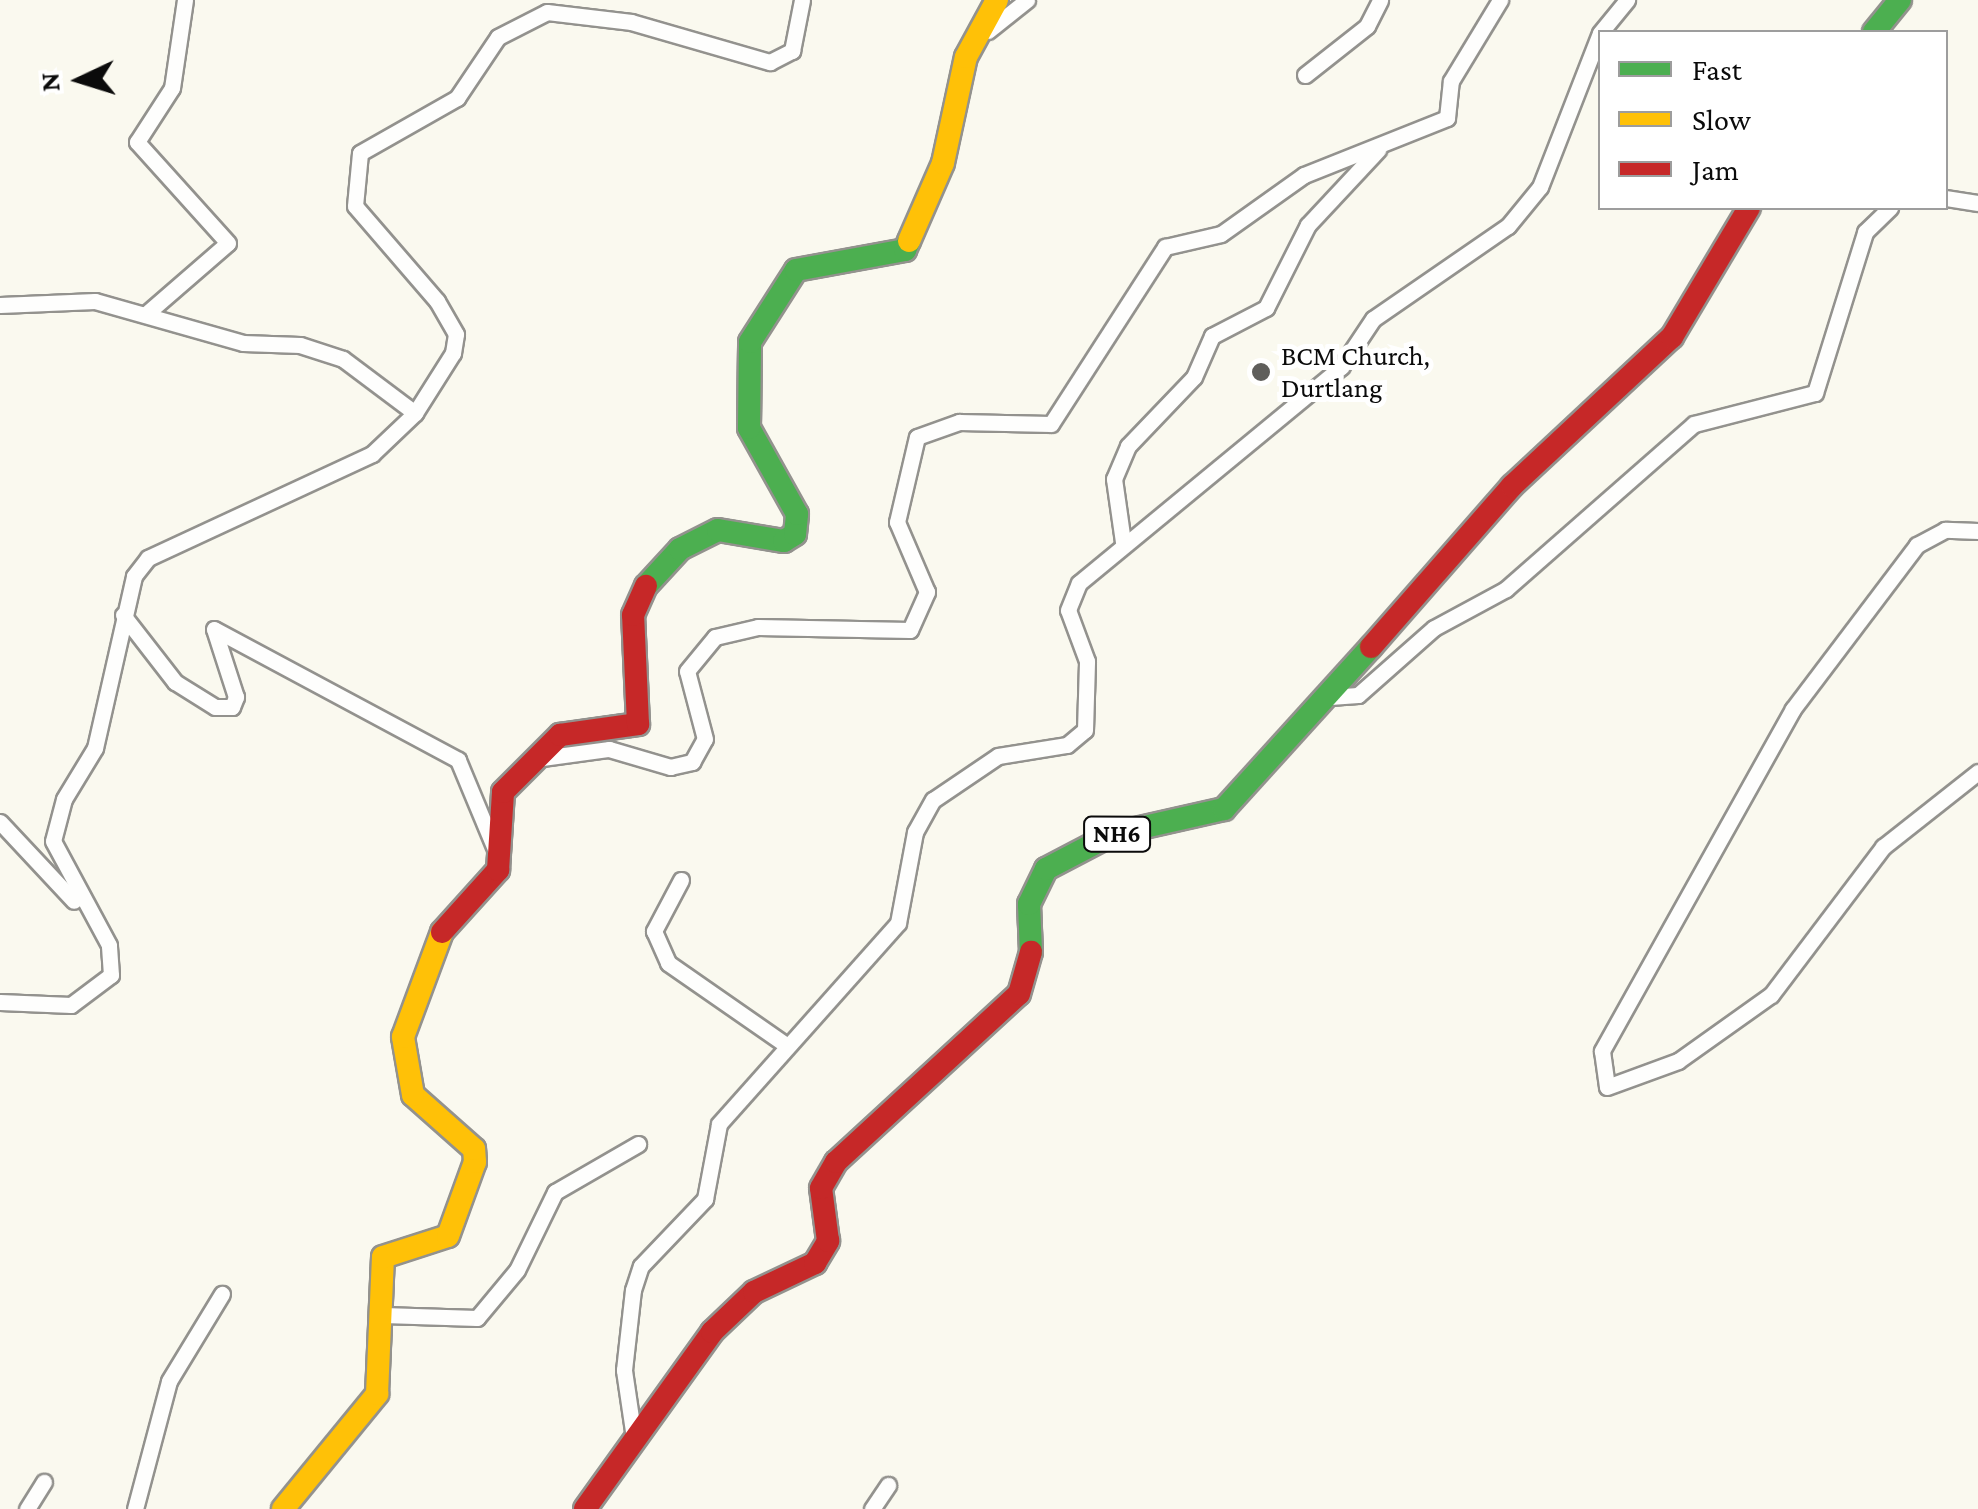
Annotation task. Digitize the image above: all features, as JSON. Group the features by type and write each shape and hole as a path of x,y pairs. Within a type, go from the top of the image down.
{"main road":[{"path":"283,1509 373,1402 384,1258 448,1236 475,1162 474,1148 413,1095 403,1037 445,924 500,862 503,792 560,735 638,724 633,614 649,579 680,548 718,530 784,541 795,534 797,514 749,428 750,342 796,270 905,250 943,163 966,57 997,0"},
{"path":"1876,30 1900,0"},
{"name":"NH6","path":"585,1509 734,1309 815,1264 828,1241 821,1188 836,1162 1019,994 1032,964 1030,904 1046,869 1114,834 1224,809 1330,697 1512,486 1672,338 1748,210"}],"street":[{"path":"146,314 228,242 137,142 172,88 185,0"},
{"path":"0,1002 71,1005 100,991 113,958 57,860 56,822 95,748 123,614 148,558 372,454 415,414 456,334 364,224 352,186 360,153 457,98 498,37 547,12 631,22 770,62 792,51 802,0"},
{"path":"966,57 1027,0"},
{"path":"1304,76 1366,26 1380,0"},
{"path":"529,763 592,749 670,766 692,762 705,740 687,671 715,637 758,627 910,630 927,592 897,522 917,437 959,422 1046,427 1166,247 1221,234 1304,175 1378,150 1447,118 1451,81 1500,0"},
{"path":"1602,30 1627,0"},
{"path":"635,1442 624,1370 637,1278 705,1199 719,1124 784,1043 898,923 915,832 933,800 998,756 1080,738 1088,661 1068,610 1089,569 1123,542 1158,524 1341,367 1373,320 1508,226 1540,187 1598,38"},
{"path":"1123,542 1114,479 1128,446 1194,378 1212,336 1266,308 1308,225 1378,150"},
{"path":"1948,198 1978,202"},
{"path":"1330,697 1358,695 1434,628 1506,590 1694,424 1815,392 1865,232 1888,210"},
{"path":"0,305 80,300 146,314 243,343 323,351 415,414"},
{"path":"1978,531 1945,530 1917,545 1793,710 1602,1050 1606,1087 1678,1061 1771,995 1883,847 1978,772"},
{"path":"123,614 174,682 215,706 232,707 236,697 214,629 458,760 500,862"},
{"path":"0,822 88,914"},
{"path":"681,880 654,931 668,962 784,1043"},
{"path":"382,1314 478,1318 517,1270 554,1192 638,1144"},
{"path":"135,1509 169,1381 222,1294"},
{"path":"27,1509 44,1482"},
{"path":"872,1509 888,1486"}],"traffic: fast":[{"path":"1876,30 1900,0"},
{"path":"646,586 680,549 718,530 784,541 795,534 797,514 749,428 750,342 796,270 905,250 909,241"},
{"path":"1031,952 1029,904 1046,869 1113,834 1224,809 1371,647"}],"traffic: slow":[{"path":"909,241 943,163 966,57 997,0"},
{"path":"283,1509 377,1394 383,1257 448,1236 475,1162 474,1149 413,1095 403,1037 442,932"}],"traffic: jam":[{"path":"1371,647 1512,486 1672,337 1748,210"},
{"path":"442,932 498,870 503,792 560,735 638,724 633,615 646,586"},
{"path":"585,1509 712,1332 754,1292 815,1263 828,1241 821,1188 836,1162 1019,994 1031,952"}],"place":[{"name":"BCM Church, Durtlang","path":"1261,372"}]}
